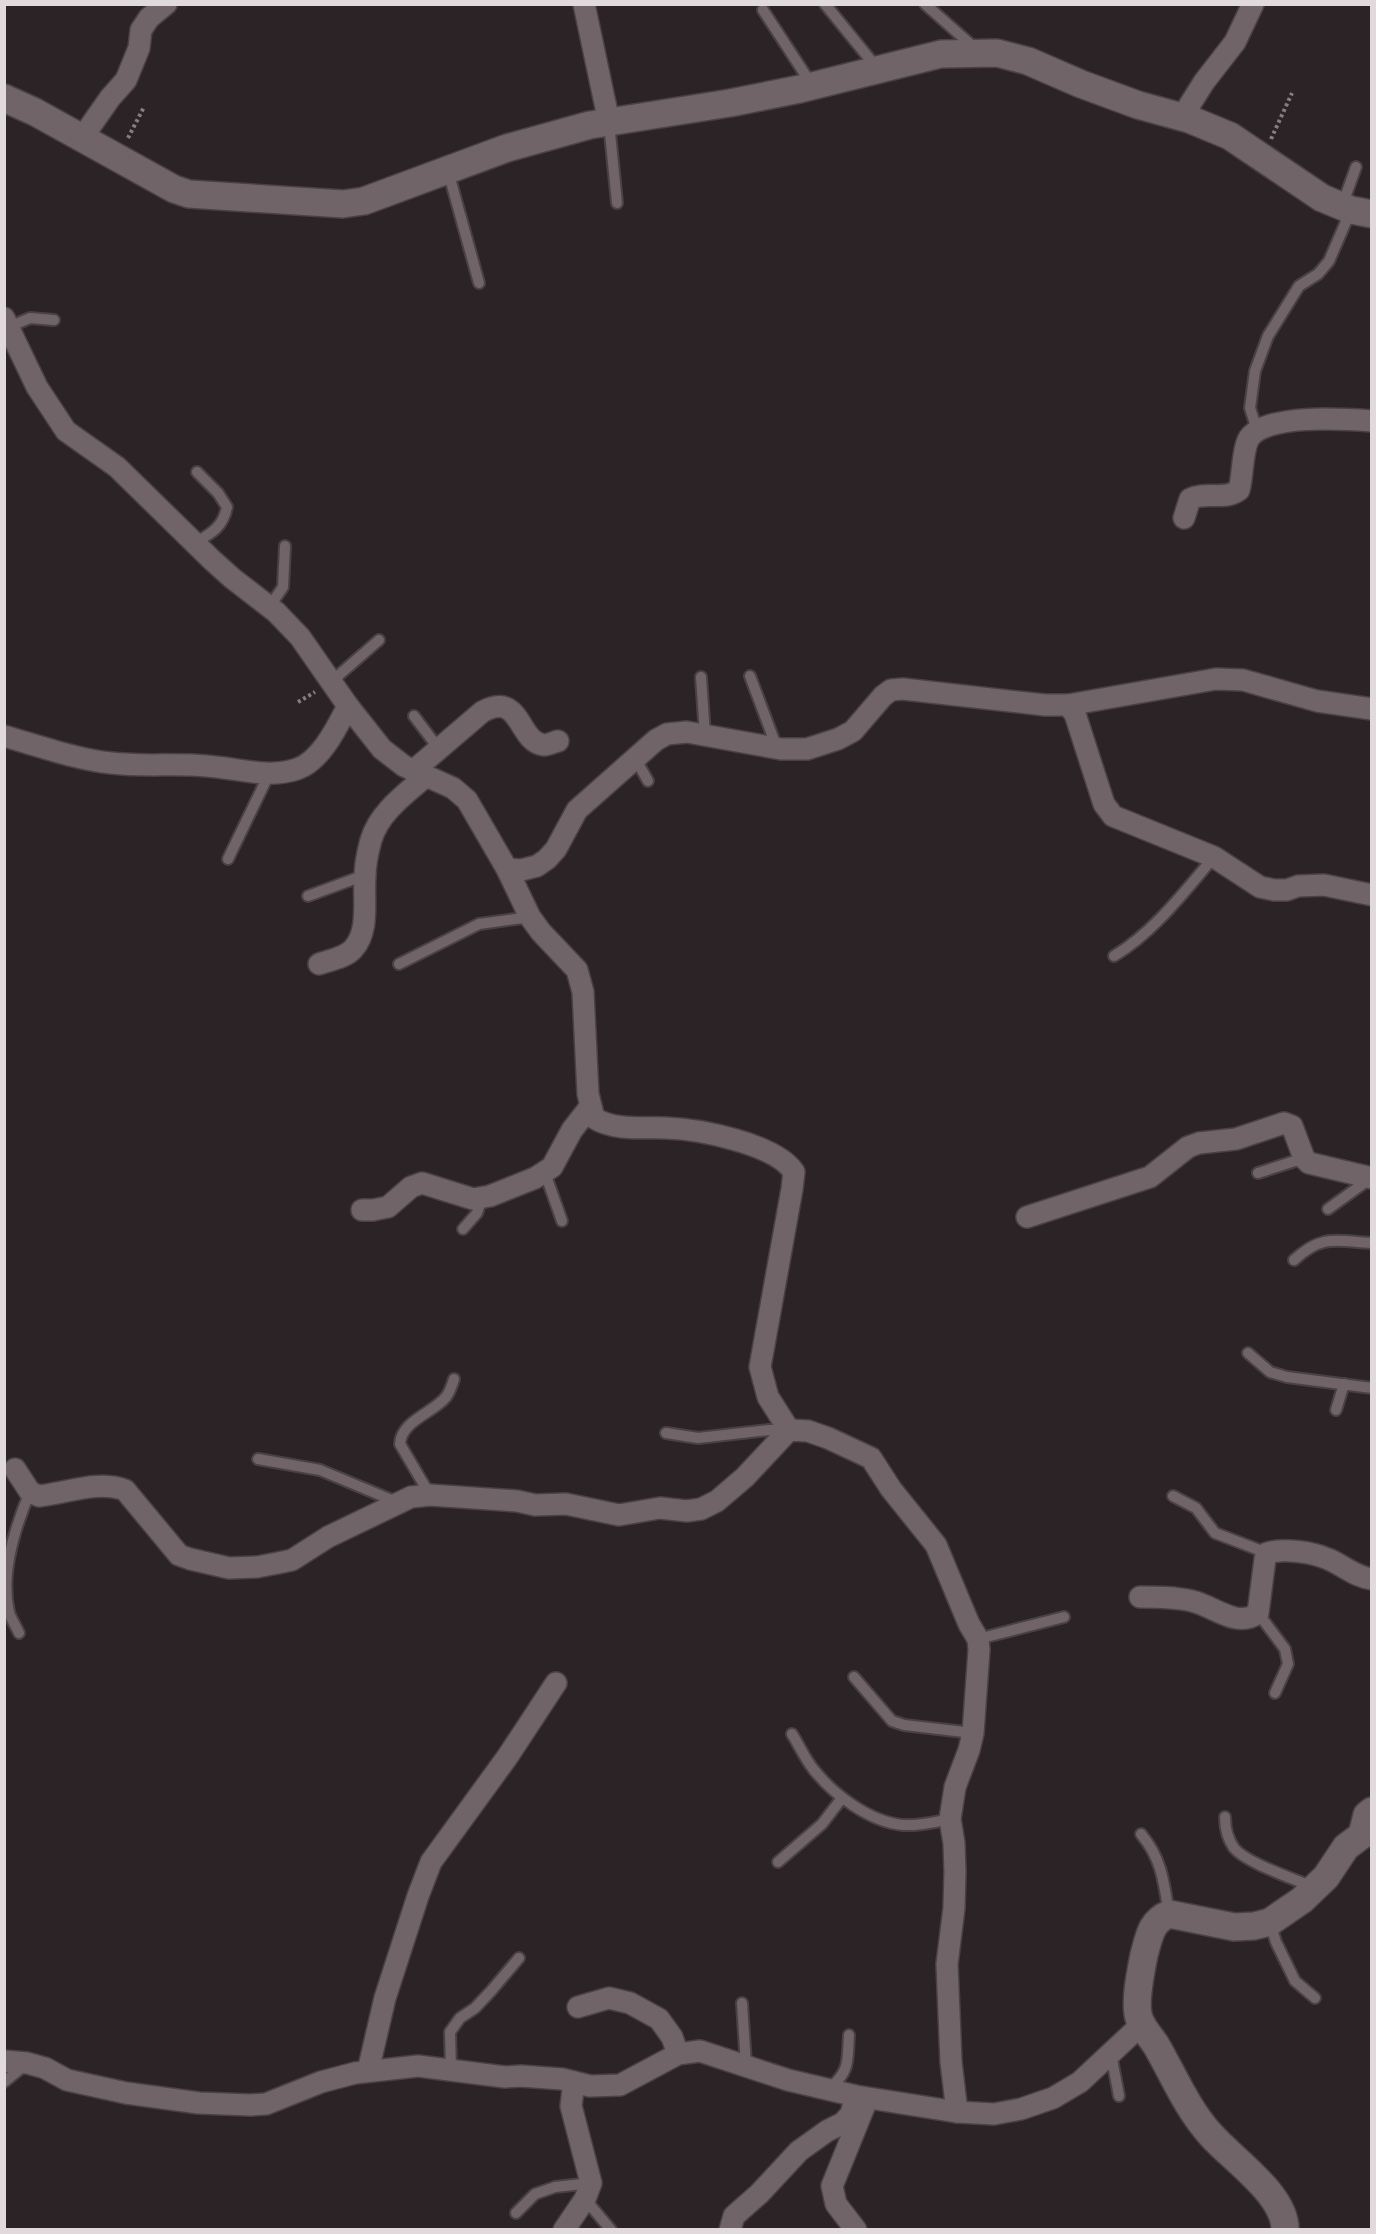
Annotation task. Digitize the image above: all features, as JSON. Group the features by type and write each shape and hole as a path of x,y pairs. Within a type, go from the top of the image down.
{"street":[{"path":"82,138 110,98 126,80 138,48 141,30 149,18 166,4"},
{"path":"584,4 609,122"},
{"path":"1182,117 1204,82 1235,42 1253,4"},
{"path":"4,98 35,111 174,189 189,194 343,204 364,201 507,148 590,125 730,103 879,71 941,54 997,53 1028,61 1138,105 1182,117 1230,136 1322,198 1355,210"},
{"path":"7,323 37,387 66,431 84,446 117,467 232,578 270,606 300,637 348,706 382,749 419,774 453,788 467,800 507,869 530,917 577,970 580,979 590,1107 594,1118 602,1123 635,1128 668,1128 741,1141 782,1158 789,1164 794,1172 760,1367 761,1379 768,1397 789,1430"},
{"path":"1184,518 1190,499 1196,495 1233,495 1239,490 1248,440 1257,430 1281,422 1312,418 1371,421"},
{"path":"507,869 521,870 537,866 547,859 556,849 577,810 656,740 667,734 677,731 777,748 807,749 838,739 853,731 891,690 924,691 1045,705 1068,705 1188,682 1216,679 1243,680 1317,701 1371,709"},
{"path":"1068,705 1075,714 1107,811 1119,819 1214,856 1260,886 1274,890 1324,885 1371,895"},
{"path":"4,736 107,763 139,766 206,766 270,772 299,769 312,759 332,737 348,706"},
{"path":"319,964 344,956 354,949 360,937 364,919 365,875 371,839 378,824 439,748 482,712 494,706 503,706 511,711 537,742 544,745 558,741"},
{"path":"362,1210 388,1206 411,1187 422,1183 473,1199 482,1198 545,1173 552,1167 572,1130 590,1107"},
{"path":"1027,1217 1150,1177 1188,1147 1199,1143 1236,1139 1284,1123 1292,1126 1304,1158 1309,1163 1371,1178"},
{"path":"15,1469 30,1492 39,1496 100,1486 115,1486 125,1490 180,1555 199,1562 229,1568 257,1567 292,1560 328,1538 411,1497 430,1495 517,1501 535,1505 566,1504 619,1515 660,1509 701,1509 717,1501 745,1477 789,1430 808,1431 871,1458 891,1489 936,1545 969,1624 978,1639 979,1666 973,1732 955,1787 950,1819 955,1872 954,1908 947,1964 951,2062 957,2112"},
{"path":"1140,1597 1174,1598 1195,1602 1237,1619 1251,1619 1258,1613 1267,1552 1276,1550 1328,1558 1347,1570 1371,1579"},
{"path":"368,2071 385,1998 431,1862 508,1756 556,1683"},
{"path":"1286,2229 1286,2222 1269,2191 1209,2134 1154,2042 1141,2025 1137,2003 1144,1958 1152,1926 1160,1918 1169,1914 1234,1927 1270,1922 1302,1900 1326,1877 1346,1847 1362,1835 1367,1815 1371,1811"},
{"path":"578,2007 609,1998 630,2003 658,2019 672,2037 678,2054"},
{"path":"4,2061 27,2063 45,2068 67,2080 126,2093 199,2103 266,2104 321,2082 368,2071 418,2066 505,2076 543,2077 590,2086 621,2085 678,2054 700,2051 788,2080 862,2097 957,2112 994,2114 1021,2109 1053,2098 1080,2082 1141,2025"},
{"path":"564,2229 588,2191 571,2106 574,2082"},
{"path":"730,2229 734,2216 759,2194 799,2151 827,2131 843,2123 862,2097"},
{"path":"856,2229 836,2204 832,2186 862,2097"}],"lane":[{"path":"825,4 879,71"},
{"path":"925,4 981,53"},
{"path":"763,10 813,86"},
{"path":"609,122 617,203"},
{"path":"1257,430 1250,408 1256,371 1268,336 1299,286 1318,274 1329,261 1355,210 1356,167"},
{"path":"448,170 479,283"},
{"path":"7,323 30,318 54,320"},
{"path":"195,543 216,530 225,519 227,507 218,493 197,472"},
{"path":"270,606 283,587 285,546"},
{"path":"332,681 379,640"},
{"path":"750,676 777,748"},
{"path":"701,677 705,735"},
{"path":"414,716 439,748"},
{"path":"635,758 648,781"},
{"path":"228,860 270,772"},
{"path":"1113,956 1128,948 1173,905 1214,856"},
{"path":"308,896 365,875"},
{"path":"399,964 478,924 530,917"},
{"path":"1258,1173 1304,1158"},
{"path":"545,1173 562,1221"},
{"path":"1328,1209 1371,1178"},
{"path":"463,1229 477,1213 482,1198"},
{"path":"1294,1260 1313,1245 1326,1241 1371,1243"},
{"path":"1248,1353 1270,1372 1287,1377 1371,1388"},
{"path":"430,1495 400,1444 400,1436 406,1428 447,1396 454,1379"},
{"path":"1336,1410 1344,1384"},
{"path":"666,1433 698,1438 789,1430"},
{"path":"258,1459 320,1470 399,1503"},
{"path":"20,1633 9,1611 5,1592 6,1571 16,1526 30,1492"},
{"path":"1173,1496 1196,1508 1215,1533 1267,1552"},
{"path":"1258,1613 1285,1649 1288,1664 1275,1694"},
{"path":"978,1639 1064,1617"},
{"path":"854,1677 892,1721 904,1725 973,1732"},
{"path":"792,1734 813,1769 842,1798 862,1811 901,1825 916,1825 950,1819"},
{"path":"778,1862 822,1824 842,1798"},
{"path":"1225,1817 1225,1829 1235,1849 1256,1862 1315,1888"},
{"path":"1141,1834 1153,1848 1163,1874 1169,1914"},
{"path":"1270,1922 1276,1942 1295,1981 1315,1998"},
{"path":"451,2070 450,2032 460,2018 475,2008 519,1958"},
{"path":"742,2003 746,2065"},
{"path":"829,2089 846,2071 849,2035"},
{"path":"1111,2054 1119,2096"},
{"path":"4,2082 27,2063"},
{"path":"516,2213 535,2194 555,2187 588,2191 611,2229"}],"path":[{"path":"1263,159 1292,93"},
{"path":"118,158 144,107"}]}
